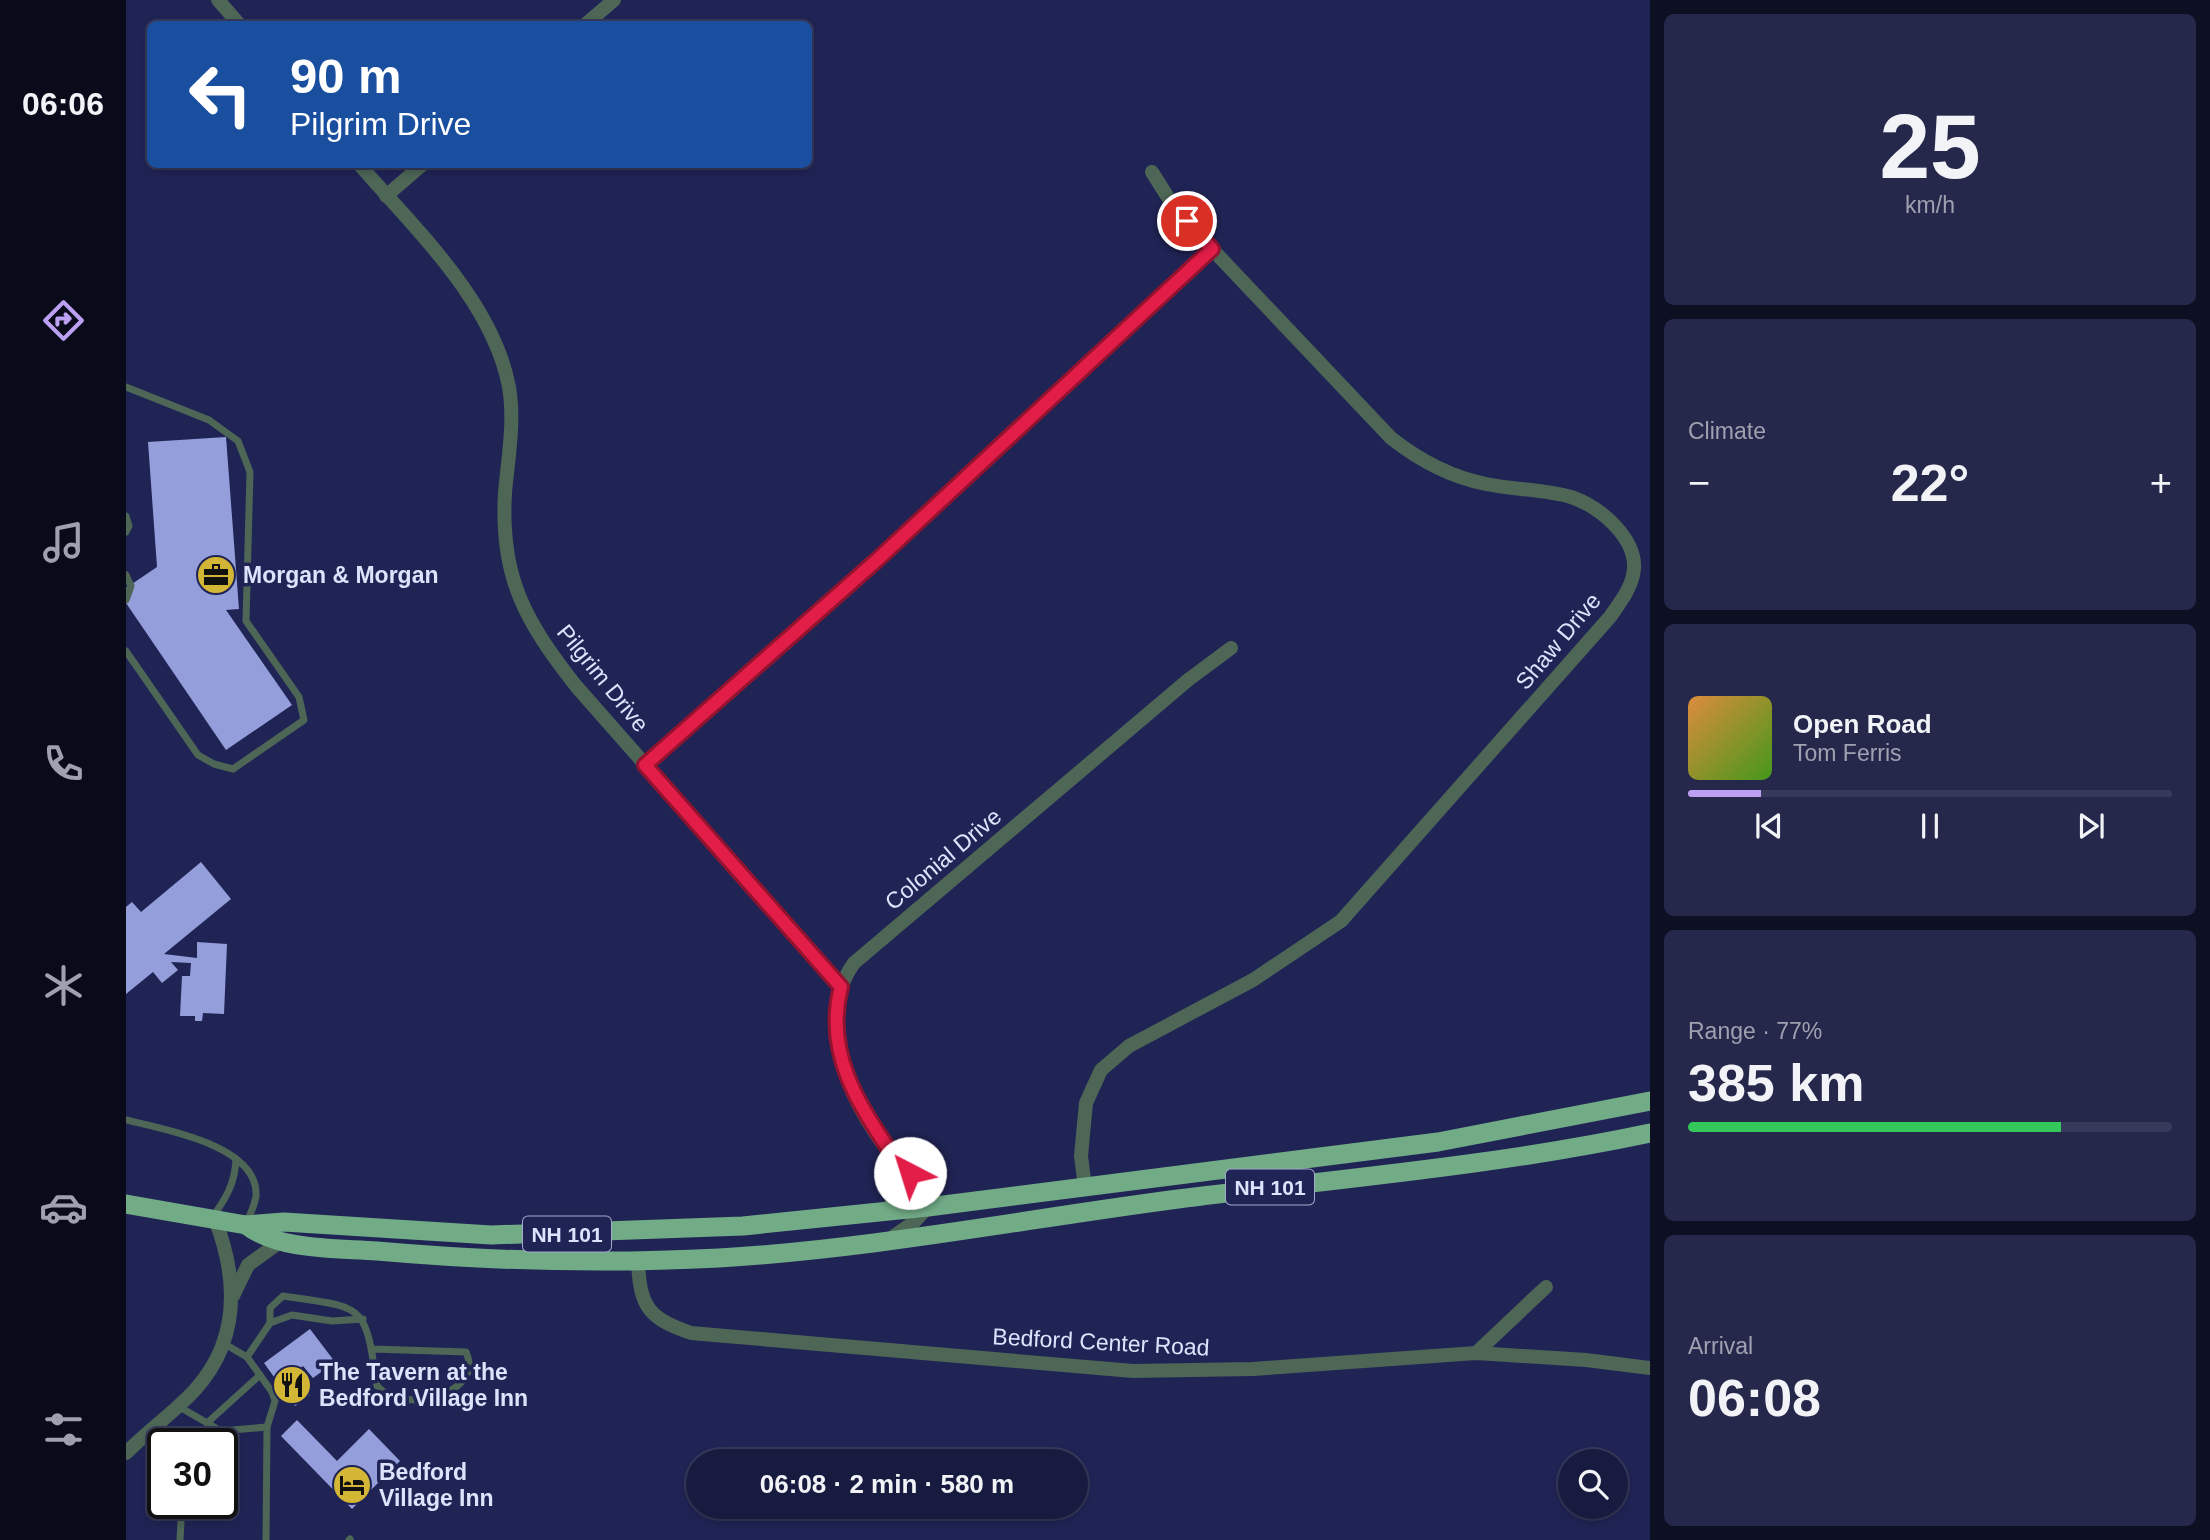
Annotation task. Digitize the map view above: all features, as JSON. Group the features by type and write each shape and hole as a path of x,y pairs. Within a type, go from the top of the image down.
{"highway":[{"name":"NH 101","path":"126,1204 246,1225 284,1222 537,1235 743,1226 887,1212 1438,1142 1650,1101"},
{"name":"NH 101","path":"246,1225 281,1241 409,1254 638,1261 722,1258 890,1239 1549,1151 1650,1133"}],"street":[{"path":"218,0 236,21"},
{"path":"590,21 614,0"},
{"name":"Pilgrim Drive","path":"362,168 466,290 493,336 509,387 511,440 505,493 505,547 518,599 543,645 841,987"},
{"path":"386,196 418,168"},
{"name":"Shaw Drive","path":"1085,1187 1081,1156 1086,1103 1101,1070 1129,1046 1253,980 1341,921 1610,617 1629,588 1634,573 1632,555 1625,540 1602,513 1572,497 1485,484 1419,460 1391,438 1174,207 1152,172"},
{"path":"645,765 877,560 1212,249"},
{"name":"Colonial Drive","path":"928,1207 916,1182 898,1163 855,1097 843,1067 835,1015 841,987 855,963 1188,680 1231,648"},
{"path":"887,1212 900,1185 898,1163"},
{"path":"890,1239 914,1222 928,1207"},
{"path":"213,1219 227,1249 233,1297"},
{"path":"126,1452 178,1406 206,1375 223,1343 233,1297 248,1265 281,1241"},
{"name":"Bedford Center Road","path":"638,1261 639,1282 652,1314 662,1323 691,1333 1133,1371 1253,1369 1476,1353 1586,1360 1650,1368"},
{"path":"1476,1353 1546,1287"}],"lane":[{"path":"126,387 209,420 238,441 250,472 246,621 299,697 304,720 233,769 214,764 198,755 126,652"},
{"path":"126,516 129,526 126,532"},
{"path":"126,575 131,586 126,600"},
{"path":"126,1120 205,1141 236,1159 248,1173 256,1196 246,1225"},
{"path":"213,1219 235,1178 236,1159"},
{"path":"247,1357 270,1323 270,1308 283,1296 339,1304 363,1319 369,1329 377,1386 391,1397 436,1399 458,1386 469,1372 470,1362 466,1352 372,1349"},
{"path":"270,1323 292,1315 332,1321 363,1319"},
{"path":"223,1343 247,1357 275,1401 267,1427 267,1540"},
{"path":"207,1423 260,1375"},
{"path":"178,1406 215,1428"},
{"path":"238,1429 267,1427"},
{"path":"180,1540 181,1519"}],"building":[{"path":"226,437 239,609 226,610 292,705 226,750 126,603 126,588 157,567 148,442"},
{"path":"201,862 231,899 164,954 197,958 197,942 227,944 224,1014 203,1013 202,1021 195,1021 195,1016 180,1016 182,976 190,976 191,963 171,962 178,970 162,983 153,972 126,994 126,907 132,902 141,912"},
{"path":"310,1329 335,1362 313,1378 303,1366 294,1373 310,1395 295,1406 264,1363"},
{"name":"Bedford Village Inn","path":"297,1420 337,1461 369,1429 400,1461 352,1509 281,1436"}],"place":[{"name":"Morgan & Morgan","path":"216,575"},
{"name":"The Tavern at the Bedford Village Inn","path":"292,1385"},
{"name":"Bedford Village Inn","path":"352,1485"}],"route":[{"path":"910,1173 898,1163 849,1084 835,1030 836,1003 841,987 645,765 877,560 1212,249 1187,221"}]}
